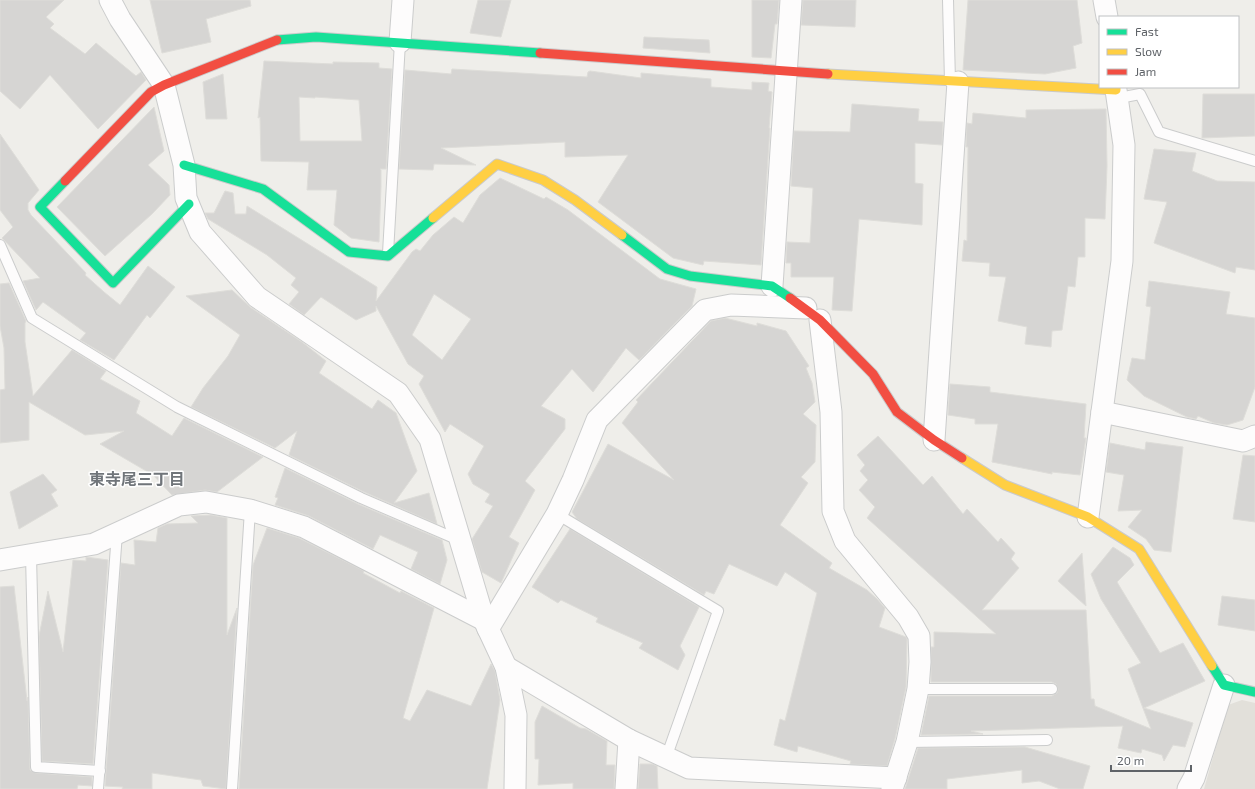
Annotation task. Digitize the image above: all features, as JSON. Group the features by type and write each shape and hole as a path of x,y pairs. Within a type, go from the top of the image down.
{"street":[{"path":"110,0 120,19 164,85 184,165 186,198 200,232 257,297 398,393 430,439 486,624 506,667 516,715 515,789"},
{"path":"400,42 403,0"},
{"path":"772,286 791,0"},
{"path":"1104,0 1107,16"},
{"path":"189,204 114,283 40,207 151,92 164,85 274,40 316,37 400,42 787,72 1117,92 1124,145 1122,261 1088,517"},
{"path":"934,440 954,82"},
{"path":"184,165 264,189 349,252 388,256 497,164 543,180 576,200 667,269 690,276 772,286 813,314 873,374 897,412 934,440 1004,485 1088,517 1139,549 1224,685 1255,692"},
{"path":"486,624 557,514 597,420 705,310 731,305 813,314"},
{"path":"506,667 629,740 689,768 894,784 908,742 918,689 920,662 919,636 908,617 845,541 833,510 831,412 813,314"},
{"path":"1102,412 1251,440"},
{"path":"0,560 94,544 179,505 206,502 250,510 304,527 486,624"},
{"path":"1188,789 1194,778 1224,685"},
{"path":"626,789 629,740"}],"lane":[{"path":"948,0 954,82"},
{"path":"388,256 400,42"},
{"path":"1117,92 1140,94 1159,132 1255,161"},
{"path":"0,245 32,318 177,407 361,498 461,541"},
{"path":"232,789 250,510"},
{"path":"557,514 718,611 666,758"},
{"path":"98,789 117,533"},
{"path":"31,554 36,767 100,771"},
{"path":"918,689 1052,688"},
{"path":"908,742 1046,740"}],"shaded area":[{"path":"1242,700 1255,703 1255,789 1204,789 1228,705"}],"building":[{"path":"0,0 64,0 46,17 54,24 50,28 85,54 96,43 136,76 141,72 146,80 98,129 50,75 20,109 0,91"},
{"path":"150,0 250,0 251,6 206,19 211,42 162,53"},
{"path":"478,0 511,0 501,37 470,33"},
{"path":"752,0 779,0 777,24 775,24 771,58 752,57"},
{"path":"803,0 856,0 855,27 801,25"},
{"path":"968,0 1077,0 1082,43 1073,46 1076,68 1045,74 963,70"},
{"path":"644,37 709,40 710,53 643,48"},
{"path":"264,61 333,64 333,62 379,63 379,68 392,69 386,169 380,169 381,186 379,242 351,238 334,225 337,190 307,190 309,162 261,161 260,117 258,118","holes":["299,97 359,100 362,141 300,141"]},
{"path":"452,69 587,77 588,72 590,71 641,78 641,73 711,79 711,87 752,90 752,82 769,83 768,91 772,92 761,265 704,261 703,265 673,258 598,202 628,155 565,157 565,142 441,148 476,165 434,164 433,170 399,169 405,70 451,74"},
{"path":"223,74 227,119 206,119 203,82"},
{"path":"1203,94 1255,94 1255,136 1202,138"},
{"path":"852,104 919,109 918,121 943,122 942,145 915,143 915,183 923,184 922,225 859,219 852,311 832,310 834,277 791,277 791,263 786,263 787,242 810,243 813,188 791,186 794,131 850,132"},
{"path":"154,107 164,151 148,165 169,185 170,195 152,214 105,256 57,207"},
{"path":"1106,109 1107,166 1105,219 1085,218 1085,257 1078,257 1075,287 1068,286 1062,330 1052,331 1051,347 1025,344 1027,327 998,321 1006,277 989,276 990,263 962,261 964,240 967,241 967,123 972,124 973,113 1026,118 1026,110"},
{"path":"0,134 39,190 28,203 28,210 31,215 86,273 85,275 104,292 120,305 148,266 175,287 150,318 147,315 114,360 80,340 86,333 43,302 36,310 23,281 40,278 2,238 13,227 0,210"},
{"path":"1154,149 1196,153 1192,171 1217,181 1255,182 1255,270 1236,267 1235,273 1154,243 1167,202 1144,199"},
{"path":"500,178 544,199 546,197 568,210 660,279 696,289 692,306 639,360 626,348 593,392 572,369 541,406 565,419 565,429 525,481 535,490 509,537 519,543 501,583 482,572 472,539 493,506 485,502 490,494 473,484 468,474 484,446 450,424 445,432 419,384 424,376 408,364 376,306 376,311 356,320 321,297 304,315 289,304 299,292 291,285 296,278 267,255 208,219 205,213 214,213 225,191 233,193 235,214 246,214 247,206 377,287 376,301 412,252 416,249 420,251 433,235 454,217 463,223 480,195","holes":["434,294 471,319 442,360 412,335"]},
{"path":"1149,281 1230,292 1226,314 1255,318 1255,387 1243,420 1227,425 1214,423 1198,416 1196,419 1187,417 1144,396 1127,380 1132,358 1145,360 1151,307 1146,306"},
{"path":"9,283 26,321 25,342 33,396 72,350 106,371 100,379 140,401 136,413 172,436 184,418 263,457 217,492 205,490 172,495 153,475 100,444 124,431 85,435 29,402 29,440 0,443 0,390 5,389 4,348 0,326 0,284"},
{"path":"232,290 250,307 302,342 326,361 319,373 372,409 378,400 396,413 417,471 394,503 429,493 437,524 364,492 289,455 297,431 275,448 191,407 203,388 228,356 240,335 186,296"},
{"path":"725,318 757,326 757,323 786,331 809,366 806,368 812,383 815,402 803,414 816,425 815,462 801,477 808,483 780,525 832,563 829,568 867,590 877,599 885,608 879,627 906,637 907,639 906,687 895,739 887,766 850,764 851,761 798,746 797,752 774,745 780,719 785,721 817,593 785,572 777,586 729,564 714,594 706,591 704,595 577,519 572,512 608,444 674,480 622,423 638,402 636,400 711,321"},
{"path":"950,384 990,387 990,392 1086,404 1084,438 1086,438 1080,475 1052,472 1052,474 992,462 998,424 975,424 975,419 948,415"},
{"path":"878,436 923,485 932,476 963,514 967,509 998,542 1001,538 1015,553 1011,559 1019,568 982,610 1086,610 1091,699 1094,699 1095,706 1151,729 1128,669 1141,663 1101,599 1091,574 1113,547 1130,558 1134,565 1117,582 1160,653 1183,643 1205,681 1144,708 1193,723 1185,747 1173,745 1164,761 1162,755 1142,749 1141,753 1118,748 1123,726 971,731 983,734 921,735 929,696 1052,696 1057,693 1058,689 1056,684 1052,682 931,682 931,647 934,647 934,632 996,634 867,518 875,507 859,490 868,480 860,471 865,465 857,455"},
{"path":"1146,442 1183,447 1171,552 1154,550 1146,539 1128,527 1142,510 1118,511 1124,475 1106,472 1110,443 1145,450"},
{"path":"1243,455 1255,456 1255,522 1233,519"},
{"path":"285,468 358,504 442,540 447,560 440,584 411,569 418,552 380,535 373,549 309,516 275,505 278,498 275,497"},
{"path":"43,474 57,490 51,494 58,506 19,529 10,492"},
{"path":"211,515 227,518 227,635 237,608 226,789 203,786 201,780 152,773 152,789 122,789 123,787 105,786 121,563 135,565 134,540 156,542 158,528 167,524 198,523 191,516"},
{"path":"267,528 299,538 364,571 363,573 400,593 401,591 434,608 403,718 410,721 427,690 471,706 491,664 495,671 500,700 487,789 239,789 253,565"},
{"path":"570,529 699,607 680,646 685,655 678,670 639,648 643,643 596,622 598,618 561,600 558,603 532,587"},
{"path":"1082,553 1086,606 1058,581"},
{"path":"86,557 108,560 93,764 42,761 39,636 48,591 63,652 73,560 86,561"},
{"path":"14,586 27,701 28,697 30,770 36,773 92,777 92,786 78,785 77,789 0,789 0,587"},
{"path":"1222,596 1255,600 1255,631 1218,625"},
{"path":"542,706 580,728 586,729 607,741 606,765 615,765 614,789 573,789 573,783 538,785 539,759 535,759 535,722"},
{"path":"1025,747 1090,766 1083,789 1060,789 1039,781 1022,783 1022,770 947,779 947,789 905,789 918,748"},
{"path":"640,764 652,764 657,766 658,789 638,789"}],"traffic: fast":[{"path":"277,40 316,37 540,53"},
{"path":"184,165 263,189 349,252 388,256 433,218"},
{"path":"65,181 40,207 113,283 189,204"},
{"path":"622,235 667,269 690,276 772,286 790,298"},
{"path":"1212,666 1224,685 1255,692"}],"traffic: slow":[{"path":"828,74 1116,90 1116,88"},
{"path":"433,218 497,164 543,180 575,200 622,235"},
{"path":"962,458 1005,485 1088,517 1139,549 1212,666"}],"traffic: jam":[{"path":"65,181 151,92 164,85 277,40"},
{"path":"540,53 828,74"},
{"path":"790,298 820,320 873,374 897,412 934,440 962,458"}],"district":[{"name":"東寺尾三丁目","path":"137,478"}]}
